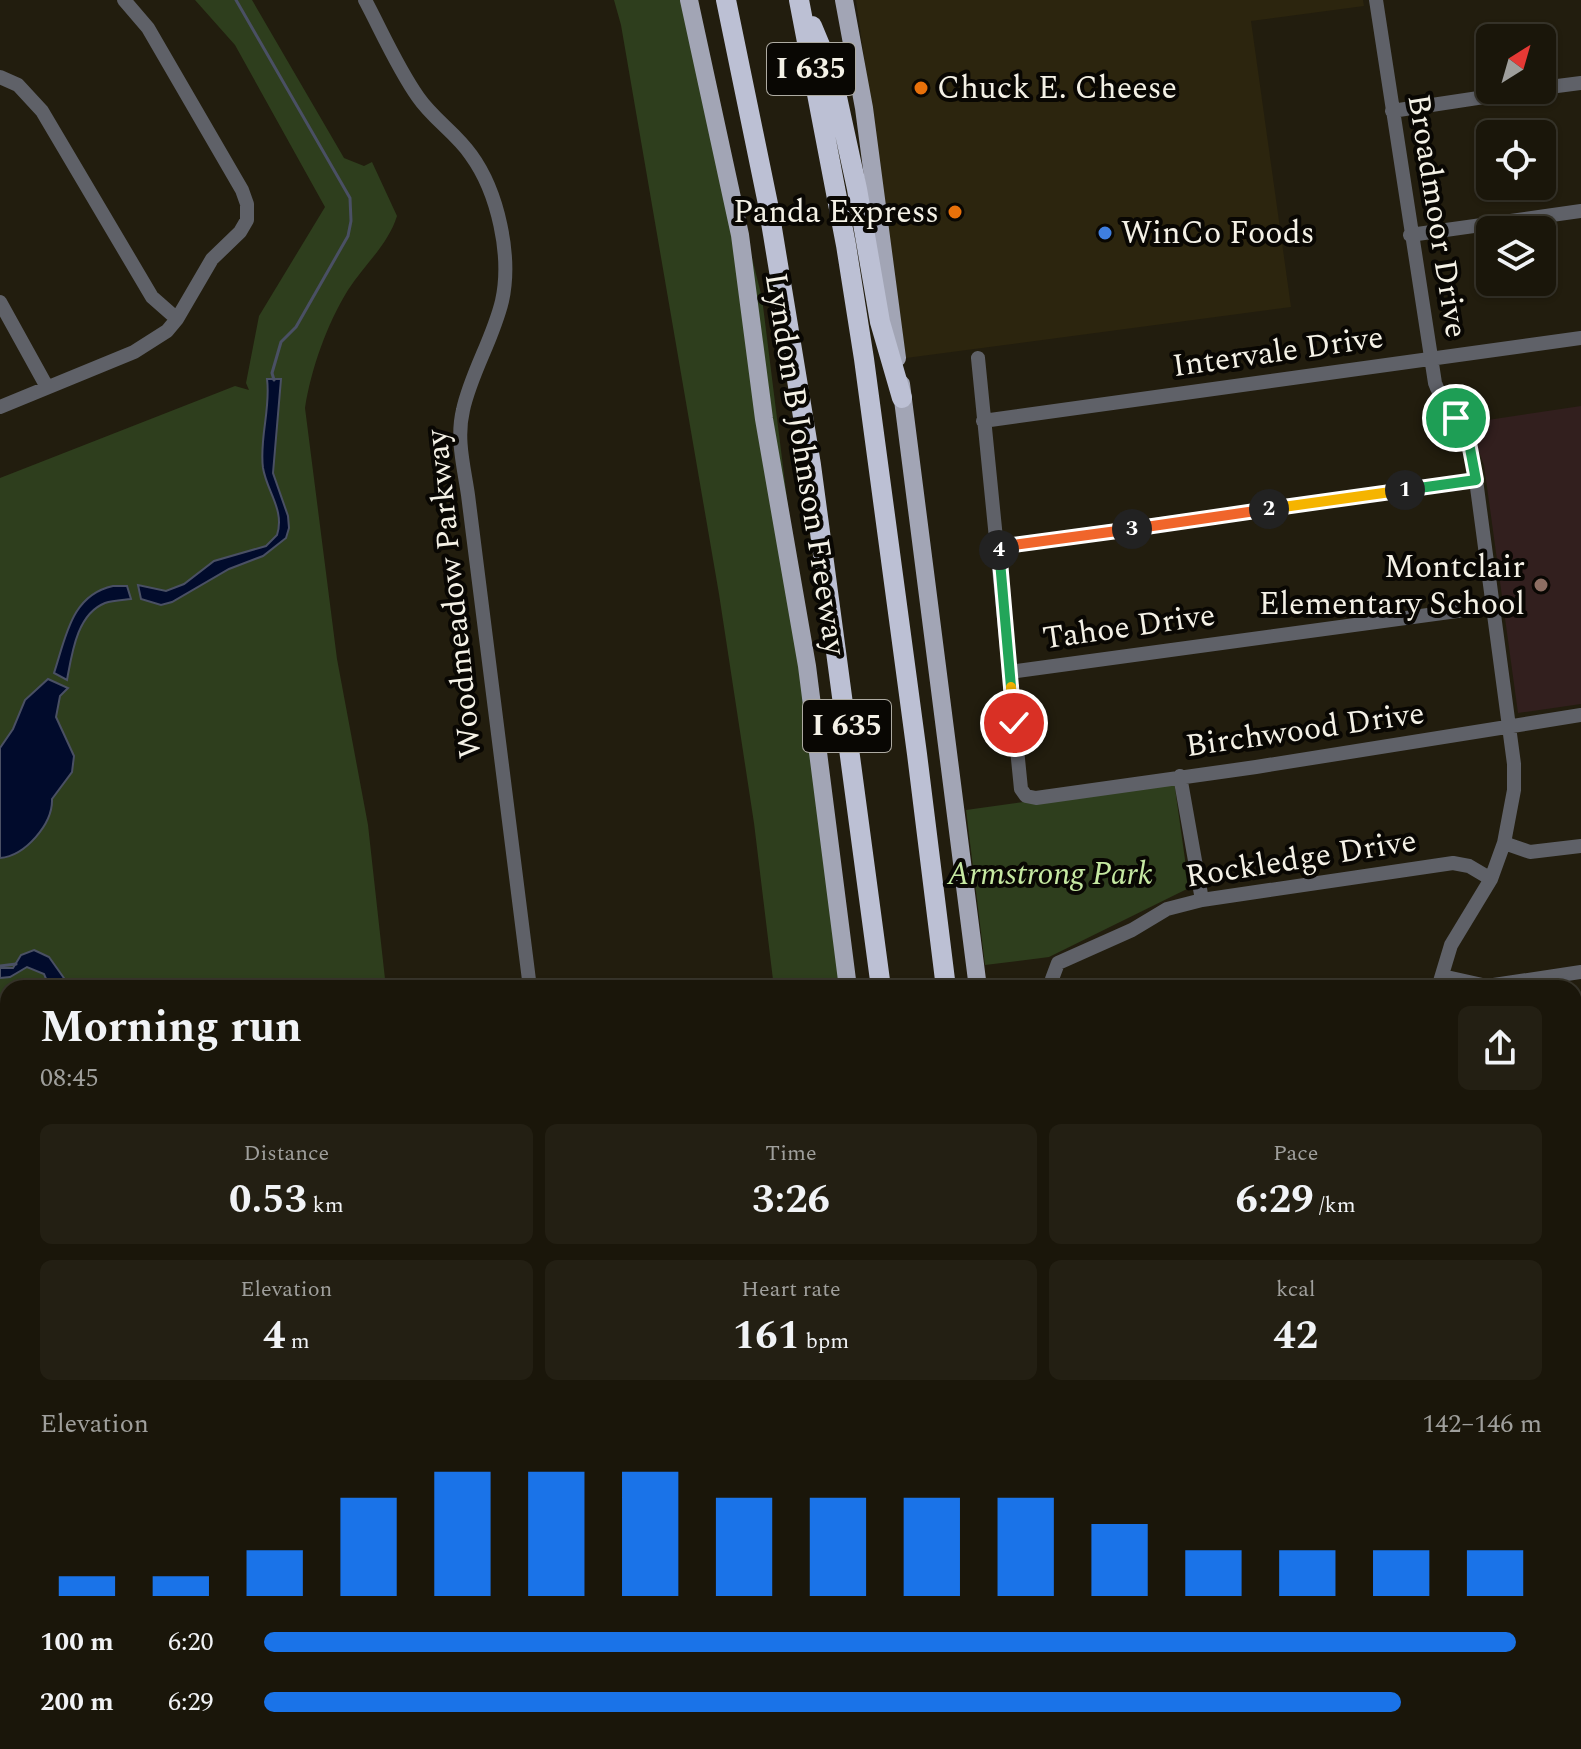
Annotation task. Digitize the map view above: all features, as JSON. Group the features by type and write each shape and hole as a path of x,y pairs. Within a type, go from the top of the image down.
{"highway":[{"name":"Lyndon B Johnson Freeway","path":"726,0 768,204 811,465 880,980"},
{"path":"800,0 832,74 857,189 880,322 902,398"},
{"name":"I 635","path":"800,0 864,359 945,980"}],"main road":[{"name":"Lyndon B Johnson Freeway","path":"689,0 740,235 764,419 809,681 847,980"},
{"path":"844,0 864,108 977,980"}],"street":[{"path":"0,407 150,344 177,319 212,259 240,232 247,220 247,204 242,190 148,28 124,0"},
{"name":"Woodmeadow Parkway","path":"365,0 419,98 472,156 496,207 503,240 503,300 469,389 462,413 460,446 529,980"},
{"name":"Broadmoor Drive","path":"1376,0 1430,358 1439,397 1461,425 1469,443 1476,480 1509,728 1514,790 1504,843 1491,879 1451,945 1441,980"},
{"path":"0,77 18,85 42,111 152,297 177,319"},
{"path":"1556,86 1581,83"},
{"path":"1392,111 1476,98"},
{"path":"1410,235 1581,211"},
{"path":"0,302 47,387"},
{"name":"Intervale Drive","path":"983,421 1581,338"},
{"path":"978,358 1010,672"},
{"path":"998,547 1476,480"},
{"name":"Tahoe Drive","path":"1010,672 1494,606"},
{"name":"Birchwood Drive","path":"1010,672 1021,789 1026,796 1036,798 1256,767 1581,715"},
{"path":"1180,776 1202,900"},
{"path":"1504,843 1530,852 1581,846"},
{"name":"Rockledge Drive","path":"1052,980 1058,963 1132,930 1167,909 1202,900 1453,863 1469,866 1491,879"},
{"path":"1527,980 1581,972"}],"shaded area":[{"path":"856,0 1363,0 1364,6 1251,21 1291,307 906,358"},
{"name":"Montclair Elementary School","path":"1581,406 1581,704 1518,713 1484,465 1468,423"}],"green space":[{"path":"195,0 252,0 344,158 364,166 372,162 397,216 382,246 348,290 333,317 316,362 305,408 337,659 368,825 385,980 0,980 0,478 235,386 249,390 246,383 259,316 325,207 235,45"},
{"path":"614,0 688,0 762,298 847,980 773,980 754,823 719,594 621,25"},
{"name":"Armstrong Park","path":"1174,781 1189,888 1049,957 985,965 966,810"}],"water":[{"path":"267,379 281,379 273,473 288,516 286,538 263,556 229,569 172,602 161,605 141,599 138,585 166,591 184,584 214,561 266,546 277,535 279,517 265,477 262,457 268,401"},
{"path":"113,586 127,586 131,599 108,602 96,608 77,636 67,680 54,673 72,619 79,608 88,598"},
{"path":"48,679 68,688 60,696 56,717 74,756 72,772 52,799 48,818 36,837 19,851 0,858 0,748 13,729 25,700"},
{"path":"34,950 49,957 65,980 47,980 44,974 27,967 10,977 0,978 0,968 13,968 21,955"}],"waterway":[{"path":"236,0 350,198 348,236 296,327 281,342 272,373 274,380"},
{"path":"0,966 16,964"}],"place":[{"name":"Chuck E. Cheese","path":"921,88"},
{"name":"Panda Express","path":"955,212"},
{"name":"WinCo Foods","path":"1105,233"},
{"name":"Montclair Elementary School","path":"1541,585"}],"route":[{"path":"1014,723 998,547 1476,480 1469,443 1456,418"}]}
